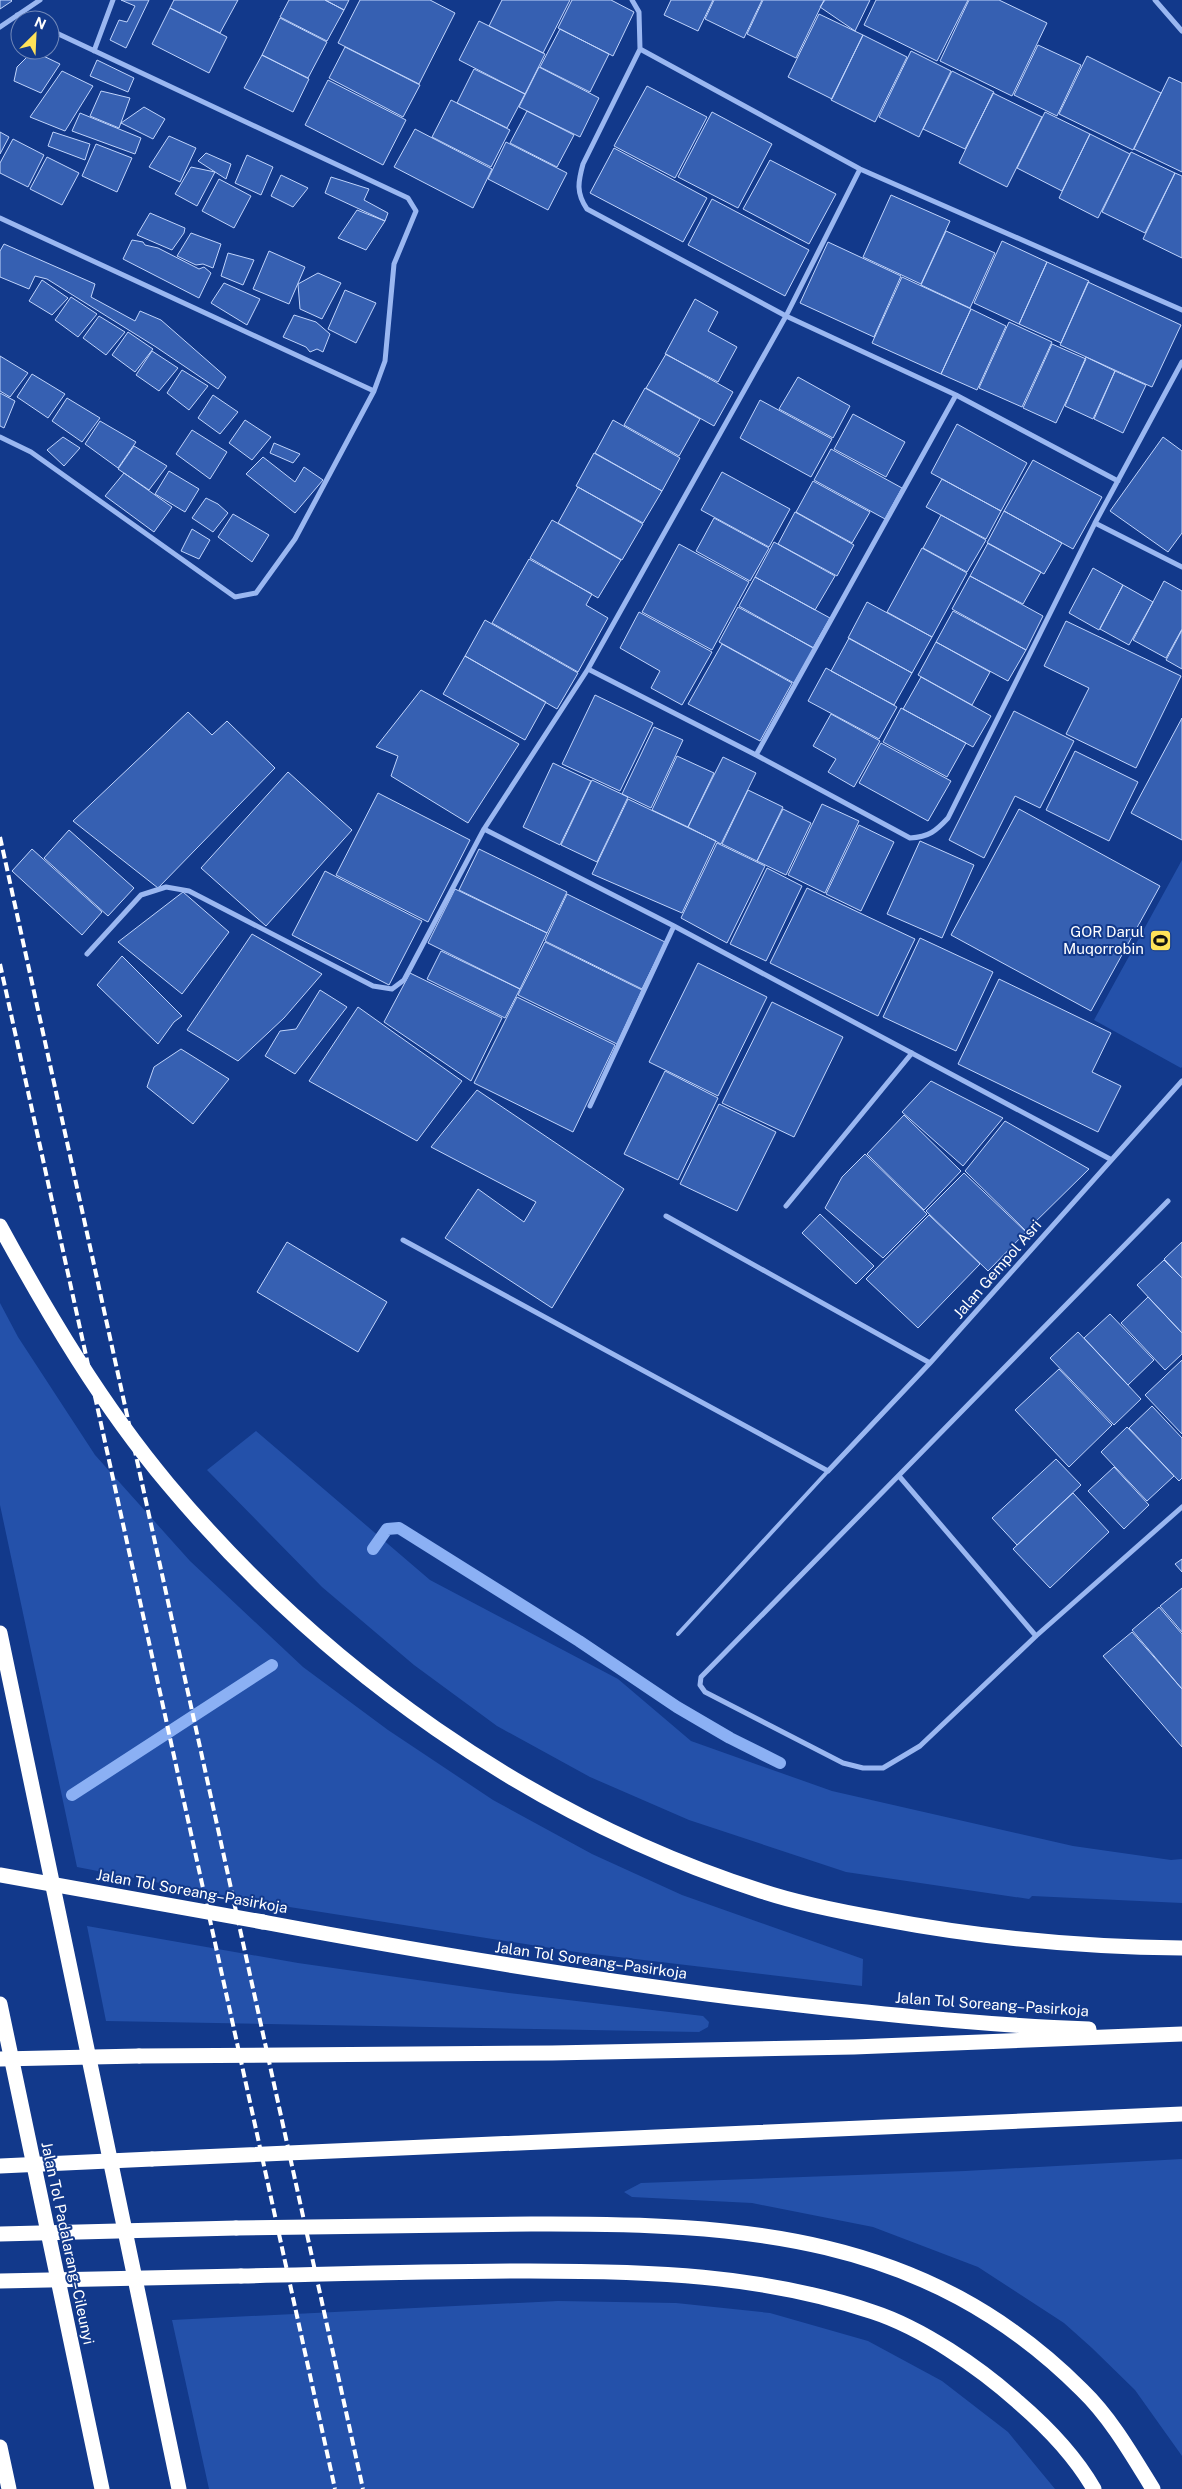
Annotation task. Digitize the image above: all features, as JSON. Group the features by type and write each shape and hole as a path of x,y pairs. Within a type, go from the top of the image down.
{"highway":[{"path":"0,1226 62,1337 114,1412 168,1483 220,1542 310,1630 390,1695 481,1759 581,1817 676,1861 764,1892 848,1913 942,1930 1029,1941 1120,1948 1182,1948"},
{"path":"0,1633 179,2489"},
{"name":"Jalan Tol Soreang–Pasirkoja","path":"0,1875 501,1965 728,1997 887,2015 1008,2025 1182,2033"},
{"name":"Jalan Tol Padalarang–Cileunyi","path":"0,2004 102,2489"},
{"path":"0,2059 542,2053 845,2047 1182,2033"},
{"path":"0,2166 1182,2114"},
{"path":"0,2234 236,2228 560,2224 669,2226 747,2232 811,2242 870,2258 927,2281 977,2307 1029,2343 1084,2391 1125,2445 1153,2489"},
{"path":"0,2281 495,2271 664,2274 736,2280 803,2291 875,2312 929,2339 992,2378 1042,2423 1094,2489"},
{"path":"0,2447 9,2489"}],"street":[{"path":"25,10 40,0"},
{"path":"94,51 113,0"},
{"path":"632,0 639,12 640,49 583,164 578,180 578,196 587,209 786,316 956,395 1118,481"},
{"path":"1155,0 1182,31"},
{"path":"0,437 31,452 235,596 256,593 295,539 374,391 385,361 394,264 416,211 408,198 60,35"},
{"path":"640,49 860,169 1182,310"},
{"path":"87,954 141,895 166,887 189,891 373,986 392,988 404,980 484,829 588,669 786,316 860,169"},
{"path":"0,218 374,391"},
{"path":"588,669 756,755 910,838 924,837 934,832 948,818 1094,523 1182,362"},
{"path":"756,755 956,395"},
{"path":"1094,523 1182,567"},
{"path":"484,829 674,926 1110,1159"},
{"path":"590,1106 674,926"},
{"path":"786,1206 912,1053"},
{"name":"Jalan Gempol Asri","path":"828,1472 930,1363 1110,1159 1182,1081"},
{"path":"1168,1201 701,1677 700,1685 705,1692 843,1763 863,1768 883,1768 920,1746 1036,1636 1182,1506"},
{"path":"666,1216 930,1363"},
{"path":"403,1240 828,1472"},
{"path":"899,1476 1036,1636"}],"lane":[{"path":"678,1634 828,1472"}],"shaded area":[{"name":"GOR Darul Muqorrobin","path":"1182,860 1182,1067 1181,1068 1094,1020"},
{"path":"0,1303 18,1337 95,1455 190,1561 303,1667 388,1730 493,1800 592,1854 682,1895 863,1959 862,1986 576,1952 264,1903 77,1867 0,1505"},
{"path":"256,1431 430,1580 618,1679 691,1741 832,1791 1073,1846 1171,1860 1182,1859 1182,1903 1032,1896 1029,1899 846,1872 689,1820 590,1777 497,1726 414,1665 322,1587 207,1470"},
{"path":"87,1926 298,1963 509,1993 703,2016 709,2022 708,2027 699,2032 106,2021"},
{"path":"1182,2159 1182,2456 1135,2390 1092,2348 1064,2323 978,2267 873,2227 752,2203 632,2197 624,2192 641,2183 965,2171"},
{"path":"558,2301 676,2303 770,2313 868,2341 942,2381 1008,2432 1055,2489 209,2489 172,2320"}],"building":[{"path":"0,0 11,0 12,1 0,9"},
{"path":"121,0 149,0 126,48 110,40 119,20 127,22 135,6"},
{"path":"174,0 238,0 220,33 170,8"},
{"path":"289,0 325,0 344,10 327,41 280,17"},
{"path":"325,0 349,0 344,10"},
{"path":"360,0 430,0 455,13 419,84 338,43"},
{"path":"502,0 570,0 543,53 489,26"},
{"path":"572,0 611,0 634,12 613,56 558,28"},
{"path":"671,0 713,0 698,31 664,15"},
{"path":"714,0 762,0 744,38 705,19"},
{"path":"763,0 824,0 796,58 747,34"},
{"path":"825,0 870,0 855,31 820,7"},
{"path":"876,0 968,0 937,61 864,25"},
{"path":"969,0 999,0 1047,23 1012,96 940,61"},
{"path":"170,8 227,37 209,73 152,44"},
{"path":"819,14 863,35 832,99 788,77"},
{"path":"280,18 327,42 308,78 262,55"},
{"path":"479,21 545,54 525,94 459,60"},
{"path":"560,29 609,54 590,92 540,67"},
{"path":"863,35 907,57 875,122 831,100"},
{"path":"1038,45 1081,65 1057,116 1014,95"},
{"path":"345,47 420,85 403,117 329,78"},
{"path":"911,51 951,71 919,137 879,117"},
{"path":"262,55 309,79 293,112 244,88"},
{"path":"1087,56 1161,93 1133,150 1059,114"},
{"path":"24,60 52,60 60,64 41,93 14,81 17,67"},
{"path":"97,60 134,78 128,92 90,76"},
{"path":"539,67 599,98 580,137 519,107"},
{"path":"474,69 525,94 507,128 457,103"},
{"path":"62,71 93,86 65,131 30,117"},
{"path":"952,71 994,92 965,149 923,129"},
{"path":"1169,77 1182,83 1182,172 1134,149"},
{"path":"328,80 406,120 383,165 305,125"},
{"path":"647,86 707,117 675,178 614,146"},
{"path":"101,91 130,98 119,128 90,116"},
{"path":"993,93 1042,117 1007,187 959,163"},
{"path":"451,100 510,130 491,167 432,137"},
{"path":"144,107 165,119 153,139 121,123"},
{"path":"527,111 574,135 557,167 510,143"},
{"path":"712,112 772,144 738,208 678,177"},
{"path":"1045,112 1090,134 1062,191 1017,168"},
{"path":"80,113 141,138 135,154 72,131"},
{"path":"415,129 492,169 473,208 394,167"},
{"path":"0,132 9,137 0,154"},
{"path":"53,132 90,144 85,160 48,146"},
{"path":"1090,134 1130,154 1098,218 1059,198"},
{"path":"169,136 196,148 180,182 149,167"},
{"path":"13,139 44,155 28,187 0,173 0,163"},
{"path":"506,142 567,173 548,210 488,179"},
{"path":"96,144 132,158 117,192 82,176"},
{"path":"614,148 707,198 683,242 590,193"},
{"path":"1131,152 1175,173 1145,233 1102,212"},
{"path":"206,153 231,164 226,179 198,161"},
{"path":"247,155 273,167 261,195 235,183"},
{"path":"47,157 79,173 62,205 30,189"},
{"path":"770,160 836,194 809,244 743,209"},
{"path":"191,167 215,172 197,206 175,194"},
{"path":"1175,173 1182,176 1182,258 1143,239"},
{"path":"281,175 308,188 293,207 271,196"},
{"path":"331,177 369,189 364,200 388,213 385,221 325,193"},
{"path":"219,179 251,196 234,228 202,211"},
{"path":"891,195 950,221 921,284 863,257"},
{"path":"712,199 809,250 785,296 688,245"},
{"path":"357,210 385,221 366,250 338,238"},
{"path":"150,213 185,228 184,233 172,250 137,235"},
{"path":"946,231 995,253 970,308 921,285"},
{"path":"191,233 221,244 213,268 203,264 196,265 177,256"},
{"path":"132,240 158,248 199,269 204,267 211,273 199,298 123,259"},
{"path":"1002,241 1047,262 1019,324 974,303"},
{"path":"828,242 901,276 874,337 800,303"},
{"path":"4,244 95,284 91,297 135,321 140,311 161,320 226,377 218,389 156,347 47,279 35,276 29,289 0,277 0,251"},
{"path":"269,251 305,267 289,304 253,289"},
{"path":"228,253 254,260 243,285 221,276"},
{"path":"1047,262 1089,281 1061,343 1019,324"},
{"path":"318,273 341,283 322,319 300,309 298,284"},
{"path":"902,277 971,309 941,374 872,343"},
{"path":"42,280 68,298 52,315 29,301"},
{"path":"1088,282 1181,325 1152,387 1060,345"},
{"path":"224,283 260,299 247,325 211,303"},
{"path":"345,290 376,303 356,343 328,329"},
{"path":"71,297 97,314 78,337 55,320"},
{"path":"695,299 718,312 708,331 737,347 718,382 665,354"},
{"path":"971,309 1006,326 977,390 941,374"},
{"path":"294,315 316,322 330,334 323,352 317,349 310,352 306,347 283,337"},
{"path":"99,316 125,332 106,355 83,338"},
{"path":"1009,322 1052,342 1022,407 979,388"},
{"path":"128,332 153,349 135,372 112,355"},
{"path":"1052,344 1086,359 1056,423 1023,408"},
{"path":"152,351 178,368 159,391 136,375"},
{"path":"666,354 733,392 714,426 646,388"},
{"path":"0,356 28,373 10,397 0,391"},
{"path":"1086,357 1115,371 1093,419 1065,406"},
{"path":"182,370 208,386 189,410 167,393"},
{"path":"1115,371 1146,385 1123,433 1094,419"},
{"path":"32,374 65,394 48,418 17,397"},
{"path":"798,377 850,406 833,438 779,409"},
{"path":"645,388 700,419 679,456 624,425"},
{"path":"0,393 15,401 4,428 0,426"},
{"path":"213,395 238,412 220,434 198,418"},
{"path":"67,398 100,418 82,442 52,421"},
{"path":"760,400 832,439 811,477 740,438"},
{"path":"853,414 905,442 886,477 834,449"},
{"path":"245,420 271,437 252,460 229,443"},
{"path":"613,420 680,458 662,491 595,453"},
{"path":"100,421 136,442 118,468 85,444"},
{"path":"957,424 1027,463 1001,511 931,473"},
{"path":"192,430 227,452 210,479 176,454"},
{"path":"63,437 80,448 64,466 47,450"},
{"path":"1163,437 1182,451 1182,533 1168,552 1110,511"},
{"path":"274,443 300,454 293,463 270,453"},
{"path":"134,446 167,466 149,490 118,469"},
{"path":"831,449 902,488 885,519 814,480"},
{"path":"594,453 662,491 643,523 576,486"},
{"path":"263,457 295,482 304,467 323,480 295,513 246,474"},
{"path":"1033,460 1102,497 1073,549 1004,511"},
{"path":"169,471 199,489 185,512 155,494"},
{"path":"722,472 790,509 769,547 701,510"},
{"path":"124,473 172,507 154,532 105,496"},
{"path":"942,479 1001,511 986,539 926,507"},
{"path":"813,481 870,512 852,543 796,512"},
{"path":"578,487 643,524 622,560 558,523"},
{"path":"206,498 218,504 228,513 213,532 192,518"},
{"path":"1004,511 1062,543 1044,574 987,543"},
{"path":"795,512 854,545 837,576 778,544"},
{"path":"233,514 269,535 252,562 218,537"},
{"path":"941,515 986,540 967,572 923,548"},
{"path":"714,518 769,548 750,581 696,551"},
{"path":"552,520 621,560 598,598 530,558"},
{"path":"192,529 210,540 199,559 181,551"},
{"path":"774,542 835,576 815,610 755,577"},
{"path":"988,543 1041,572 1023,604 970,576"},
{"path":"679,544 749,582 712,650 642,612"},
{"path":"922,548 967,573 932,637 887,612"},
{"path":"529,559 592,594 586,605 608,618 578,672 492,623"},
{"path":"1093,568 1123,585 1099,630 1069,613"},
{"path":"970,576 1043,616 1026,650 952,609"},
{"path":"755,577 830,618 813,648 739,606"},
{"path":"1164,581 1182,591 1182,629 1166,658 1133,640"},
{"path":"1123,585 1153,602 1129,645 1100,629"},
{"path":"867,602 932,637 912,673 848,638"},
{"path":"738,607 814,648 794,683 719,642"},
{"path":"953,611 1026,650 1008,681 936,642"},
{"path":"639,612 712,652 682,705 651,688 660,671 620,648"},
{"path":"485,620 578,673 557,709 465,656"},
{"path":"1066,621 1181,676 1136,768 1066,734 1089,688 1044,666"},
{"path":"1182,630 1182,669 1166,660"},
{"path":"849,638 912,673 894,705 831,671"},
{"path":"936,642 990,672 972,705 918,675"},
{"path":"722,644 792,683 760,741 688,704"},
{"path":"465,656 546,702 525,740 443,694"},
{"path":"826,668 897,707 879,739 808,701"},
{"path":"921,677 991,716 973,747 903,709"},
{"path":"421,690 519,744 468,823 391,776 398,756 376,747"},
{"path":"595,695 653,723 620,791 562,764"},
{"path":"901,708 966,743 947,777 883,742"},
{"path":"1014,711 1074,741 1040,808 1015,796 984,858 949,840"},
{"path":"188,712 212,735 227,721 275,768 158,888 73,821"},
{"path":"831,714 880,741 854,787 828,772 836,759 813,746"},
{"path":"1182,718 1182,840 1131,813"},
{"path":"654,727 683,740 651,808 622,794"},
{"path":"881,743 951,781 928,821 859,783"},
{"path":"1075,751 1138,782 1109,841 1046,810"},
{"path":"677,756 714,773 688,827 652,810"},
{"path":"723,757 756,773 721,844 688,827"},
{"path":"553,763 591,781 560,845 523,827"},
{"path":"288,772 352,830 266,926 201,868"},
{"path":"592,780 628,797 597,862 561,845"},
{"path":"748,790 783,807 757,861 722,844"},
{"path":"378,793 470,840 428,922 336,875"},
{"path":"628,799 716,841 682,913 592,874"},
{"path":"822,804 859,821 825,893 788,875"},
{"path":"783,809 811,823 786,875 757,861"},
{"path":"1019,809 1160,886 1091,1011 951,935"},
{"path":"859,825 894,842 861,911 826,894"},
{"path":"69,830 134,888 108,916 44,858"},
{"path":"920,841 974,865 942,938 887,914"},
{"path":"717,843 765,866 727,943 681,918"},
{"path":"32,849 102,912 82,935 12,871"},
{"path":"479,849 567,892 547,933 459,890"},
{"path":"767,868 802,886 766,961 730,944"},
{"path":"325,871 422,921 389,985 292,935"},
{"path":"807,888 915,939 878,1016 770,963"},
{"path":"455,889 547,933 520,989 428,943"},
{"path":"183,892 229,932 182,994 118,942"},
{"path":"567,894 665,942 642,989 545,941"},
{"path":"252,934 322,974 284,1018 238,1061 187,1030"},
{"path":"920,938 993,972 956,1051 883,1017"},
{"path":"545,942 642,990 617,1044 518,995"},
{"path":"441,951 520,989 505,1018 427,979"},
{"path":"122,956 182,1016 174,1022 158,1044 97,985"},
{"path":"698,963 767,997 718,1096 649,1062"},
{"path":"410,973 502,1018 471,1081 384,1022"},
{"path":"999,979 1111,1033 1092,1072 1121,1086 1098,1132 958,1064"},
{"path":"320,990 347,1007 295,1074 265,1056 280,1031 296,1029"},
{"path":"517,997 615,1045 573,1132 474,1083"},
{"path":"772,1002 843,1037 794,1137 722,1103"},
{"path":"358,1007 462,1081 417,1141 309,1081"},
{"path":"181,1049 229,1079 193,1124 147,1087 154,1067"},
{"path":"665,1071 718,1098 678,1180 624,1154"},
{"path":"931,1081 1003,1118 963,1166 902,1112"},
{"path":"477,1090 624,1189 552,1308 445,1238 478,1189 524,1222 536,1202 431,1147"},
{"path":"719,1104 776,1132 737,1211 680,1184"},
{"path":"904,1115 961,1171 924,1210 867,1154"},
{"path":"1005,1121 1089,1169 1026,1231 965,1171"},
{"path":"865,1154 927,1214 883,1258 825,1208 842,1177"},
{"path":"964,1173 1026,1232 988,1271 926,1211"},
{"path":"820,1214 874,1266 856,1284 802,1233"},
{"path":"929,1215 980,1264 918,1328 866,1279"},
{"path":"287,1242 387,1302 358,1352 257,1292"},
{"path":"1182,1242 1182,1278 1164,1259"},
{"path":"1164,1260 1182,1278 1182,1333 1137,1285"},
{"path":"1148,1297 1182,1333 1182,1354 1165,1370 1121,1323"},
{"path":"1110,1314 1154,1360 1128,1385 1084,1338"},
{"path":"1078,1332 1141,1399 1114,1425 1050,1358"},
{"path":"1182,1360 1182,1434 1145,1395"},
{"path":"1059,1369 1112,1425 1069,1467 1015,1410"},
{"path":"1152,1406 1182,1438 1182,1478 1179,1481 1129,1428"},
{"path":"1127,1427 1174,1476 1147,1501 1101,1452"},
{"path":"1056,1459 1081,1485 1017,1545 992,1518"},
{"path":"1114,1467 1149,1505 1124,1529 1088,1491"},
{"path":"1073,1493 1109,1532 1050,1588 1013,1549"},
{"path":"1182,1559 1182,1572 1175,1564"},
{"path":"1182,1588 1182,1632 1160,1606"},
{"path":"1159,1607 1182,1634 1182,1689 1132,1630"},
{"path":"1132,1632 1182,1689 1182,1747 1103,1656"}],"waterway":[{"path":"373,1549 387,1529 399,1528 579,1641 677,1707 730,1738 780,1763"},
{"path":"72,1795 272,1665"}],"railway":[{"path":"0,837 363,2489"},
{"path":"0,964 335,2489"}],"place":[{"name":"GOR Darul Muqorrobin","path":"1160,940"}]}
